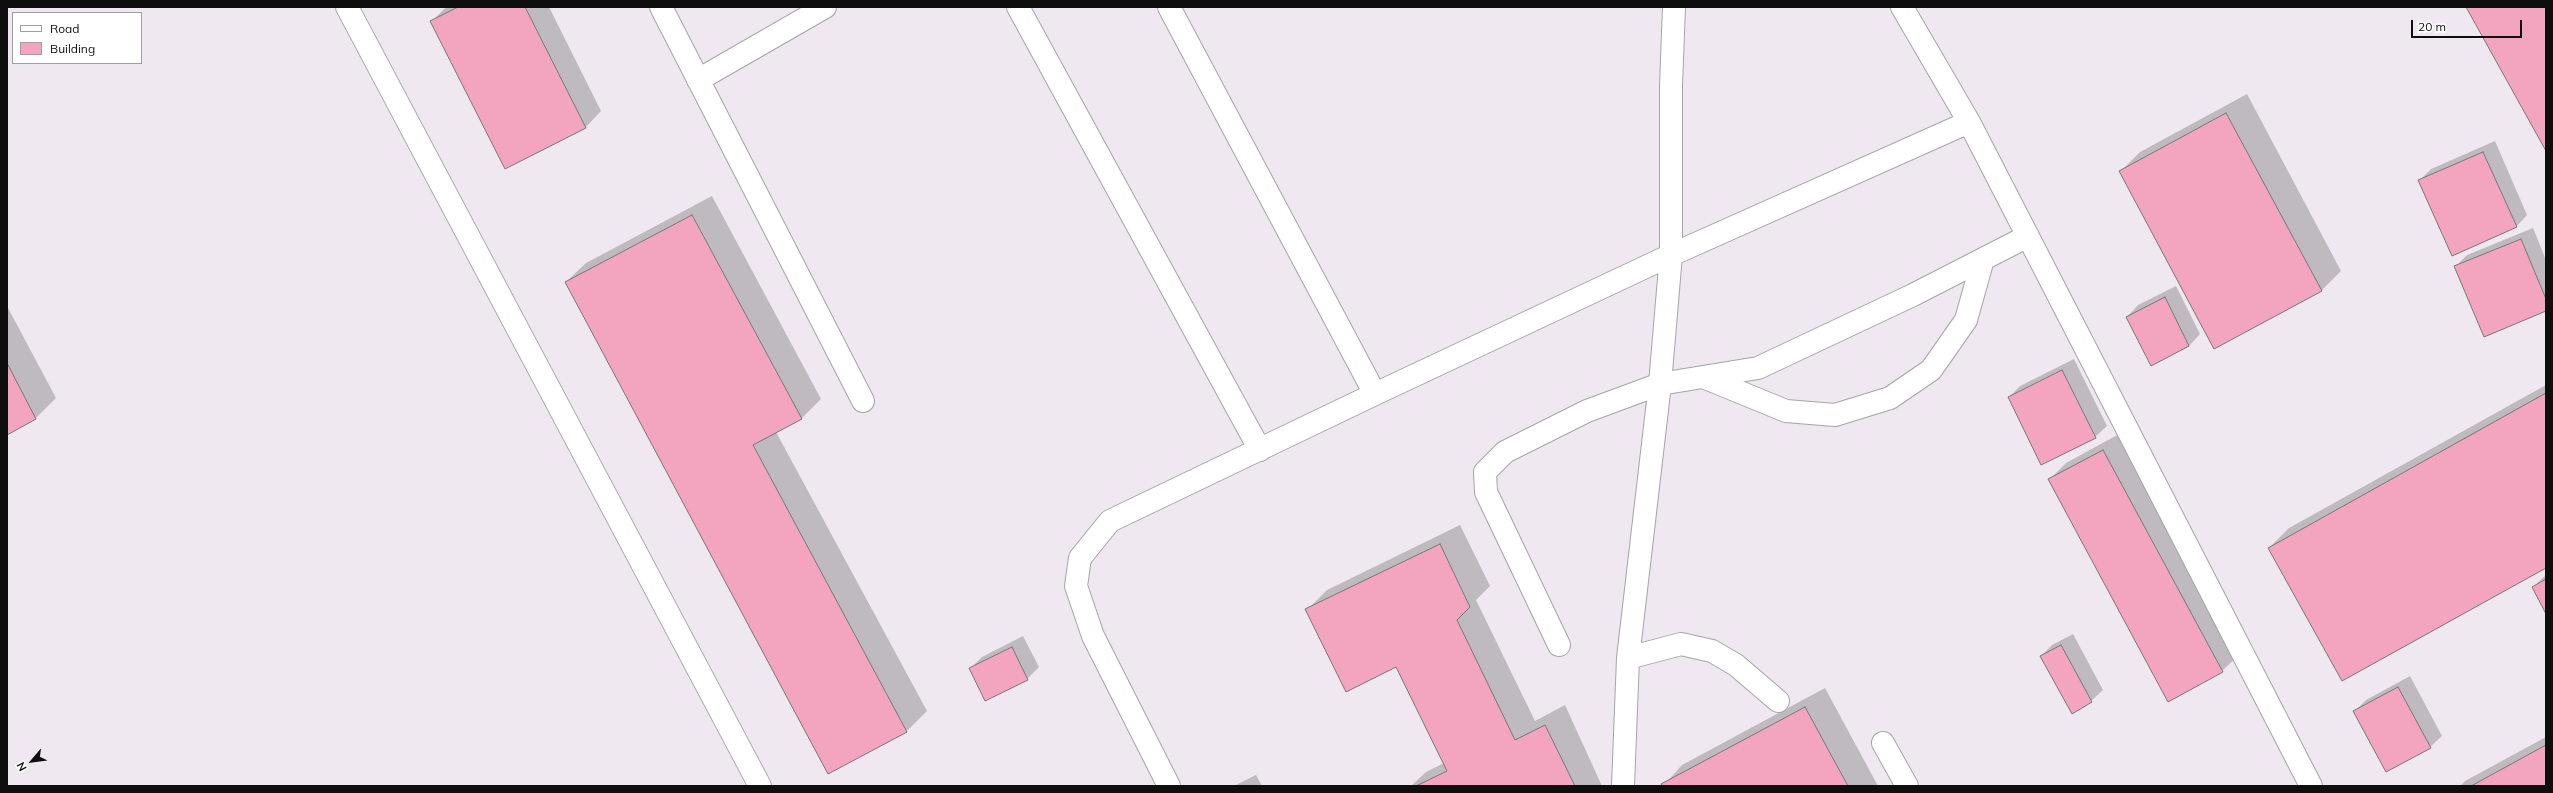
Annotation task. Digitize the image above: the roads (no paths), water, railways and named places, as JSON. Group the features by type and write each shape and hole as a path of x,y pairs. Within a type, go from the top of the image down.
{"lane":[{"path":"348,7 760,786"},
{"path":"660,7 864,401"},
{"path":"698,80 825,7"},
{"path":"1018,7 1260,450"},
{"path":"1169,7 1375,394"},
{"path":"1623,786 1628,658 1660,384 1671,255 1671,86 1674,7"},
{"path":"1902,7 1969,122 2311,786"},
{"path":"1169,786 1093,636 1076,586 1080,558 1110,521 1375,394 1671,255 1969,122"},
{"path":"1559,644 1486,492 1485,472 1505,452 1587,411 1660,384 1758,368 1913,295 2028,236"},
{"path":"1703,377 1786,411 1835,416 1890,398 1931,370 1966,320 1983,259"},
{"path":"1628,658 1681,644 1712,651 1736,665 1778,701"},
{"path":"1883,743 1907,786"}]}
